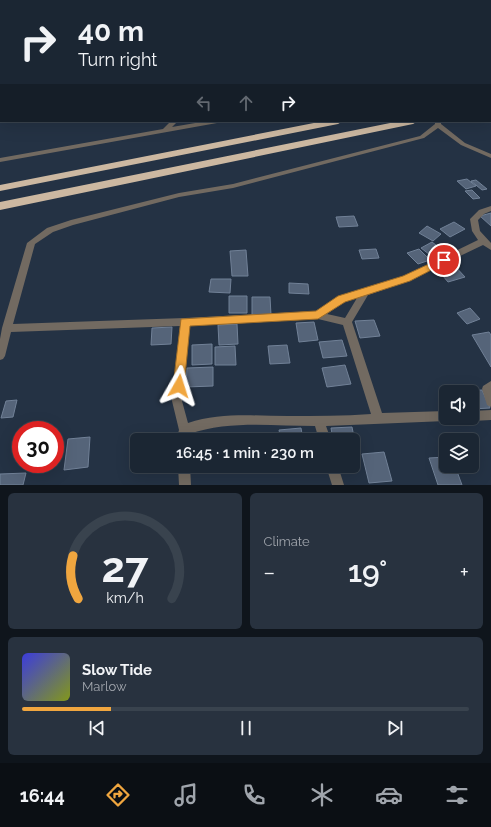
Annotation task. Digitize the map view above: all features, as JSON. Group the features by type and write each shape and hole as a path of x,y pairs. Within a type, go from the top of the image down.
{"highway":[{"path":"0,188 333,122"},
{"path":"0,206 408,122"}],"street":[{"path":"164,132 174,122"},
{"path":"0,160 164,132 213,122"},
{"path":"0,356 6,328 31,243 50,230 179,195 233,186 422,137 438,123 463,144 491,156"},
{"path":"318,315 342,299 365,293 407,278 487,244 477,234 474,219 485,210 491,208"},
{"path":"365,293 347,322 378,418"},
{"path":"6,328 185,322 318,315 347,322"},
{"path":"183,433 177,401 185,322"},
{"path":"491,386 487,388 491,402"},
{"path":"479,416 491,415"},
{"path":"185,433 194,426 237,420 319,421 439,416"},
{"path":"319,421 323,433"},
{"path":"184,473 185,485"},
{"path":"334,473 338,485"}],"building":[{"path":"467,179 476,186 466,189 457,181"},
{"path":"476,180 487,189 482,190 471,181"},
{"path":"472,190 480,198 473,199 465,191"},
{"path":"491,213 491,226 480,216"},
{"path":"354,216 358,226 339,227 336,217"},
{"path":"454,222 465,229 450,237 440,229"},
{"path":"427,226 441,234 433,241 419,233"},
{"path":"432,242 445,252 434,258 421,248"},
{"path":"376,249 379,258 362,259 359,250"},
{"path":"419,249 430,260 418,264 407,253"},
{"path":"246,250 248,276 232,276 230,251"},
{"path":"453,264 465,277 448,282 437,269"},
{"path":"211,279 231,279 230,293 209,292"},
{"path":"289,283 308,284 309,294 289,293"},
{"path":"229,296 247,296 247,313 229,313"},
{"path":"252,297 270,297 271,315 252,315"},
{"path":"470,308 480,319 467,324 457,313"},
{"path":"374,320 380,336 360,338 355,321"},
{"path":"314,322 318,340 299,342 296,323"},
{"path":"237,324 238,344 219,345 218,325"},
{"path":"172,327 171,344 151,345 152,328"},
{"path":"489,332 491,335 491,367 472,335"},
{"path":"342,340 347,356 323,358 319,342"},
{"path":"212,344 212,364 192,365 192,345"},
{"path":"287,345 290,363 270,364 268,346"},
{"path":"235,346 236,365 215,365 215,347"},
{"path":"345,365 351,384 327,387 322,368"},
{"path":"213,367 213,386 186,387 187,368"},
{"path":"479,390 482,390 490,408 479,409"},
{"path":"17,400 13,417 1,418 6,401"},
{"path":"352,427 353,433 332,433 331,428"},
{"path":"301,428 302,433 280,433 279,430"},
{"path":"90,437 88,467 64,470 68,439"},
{"path":"384,452 392,481 369,483 362,454"},
{"path":"439,457 439,473 458,473 462,485 438,485 429,458"},
{"path":"26,473 23,485 0,485 0,474"}],"route":[{"path":"179,386 185,322 318,315 342,299 365,293 407,278 444,260"}]}
